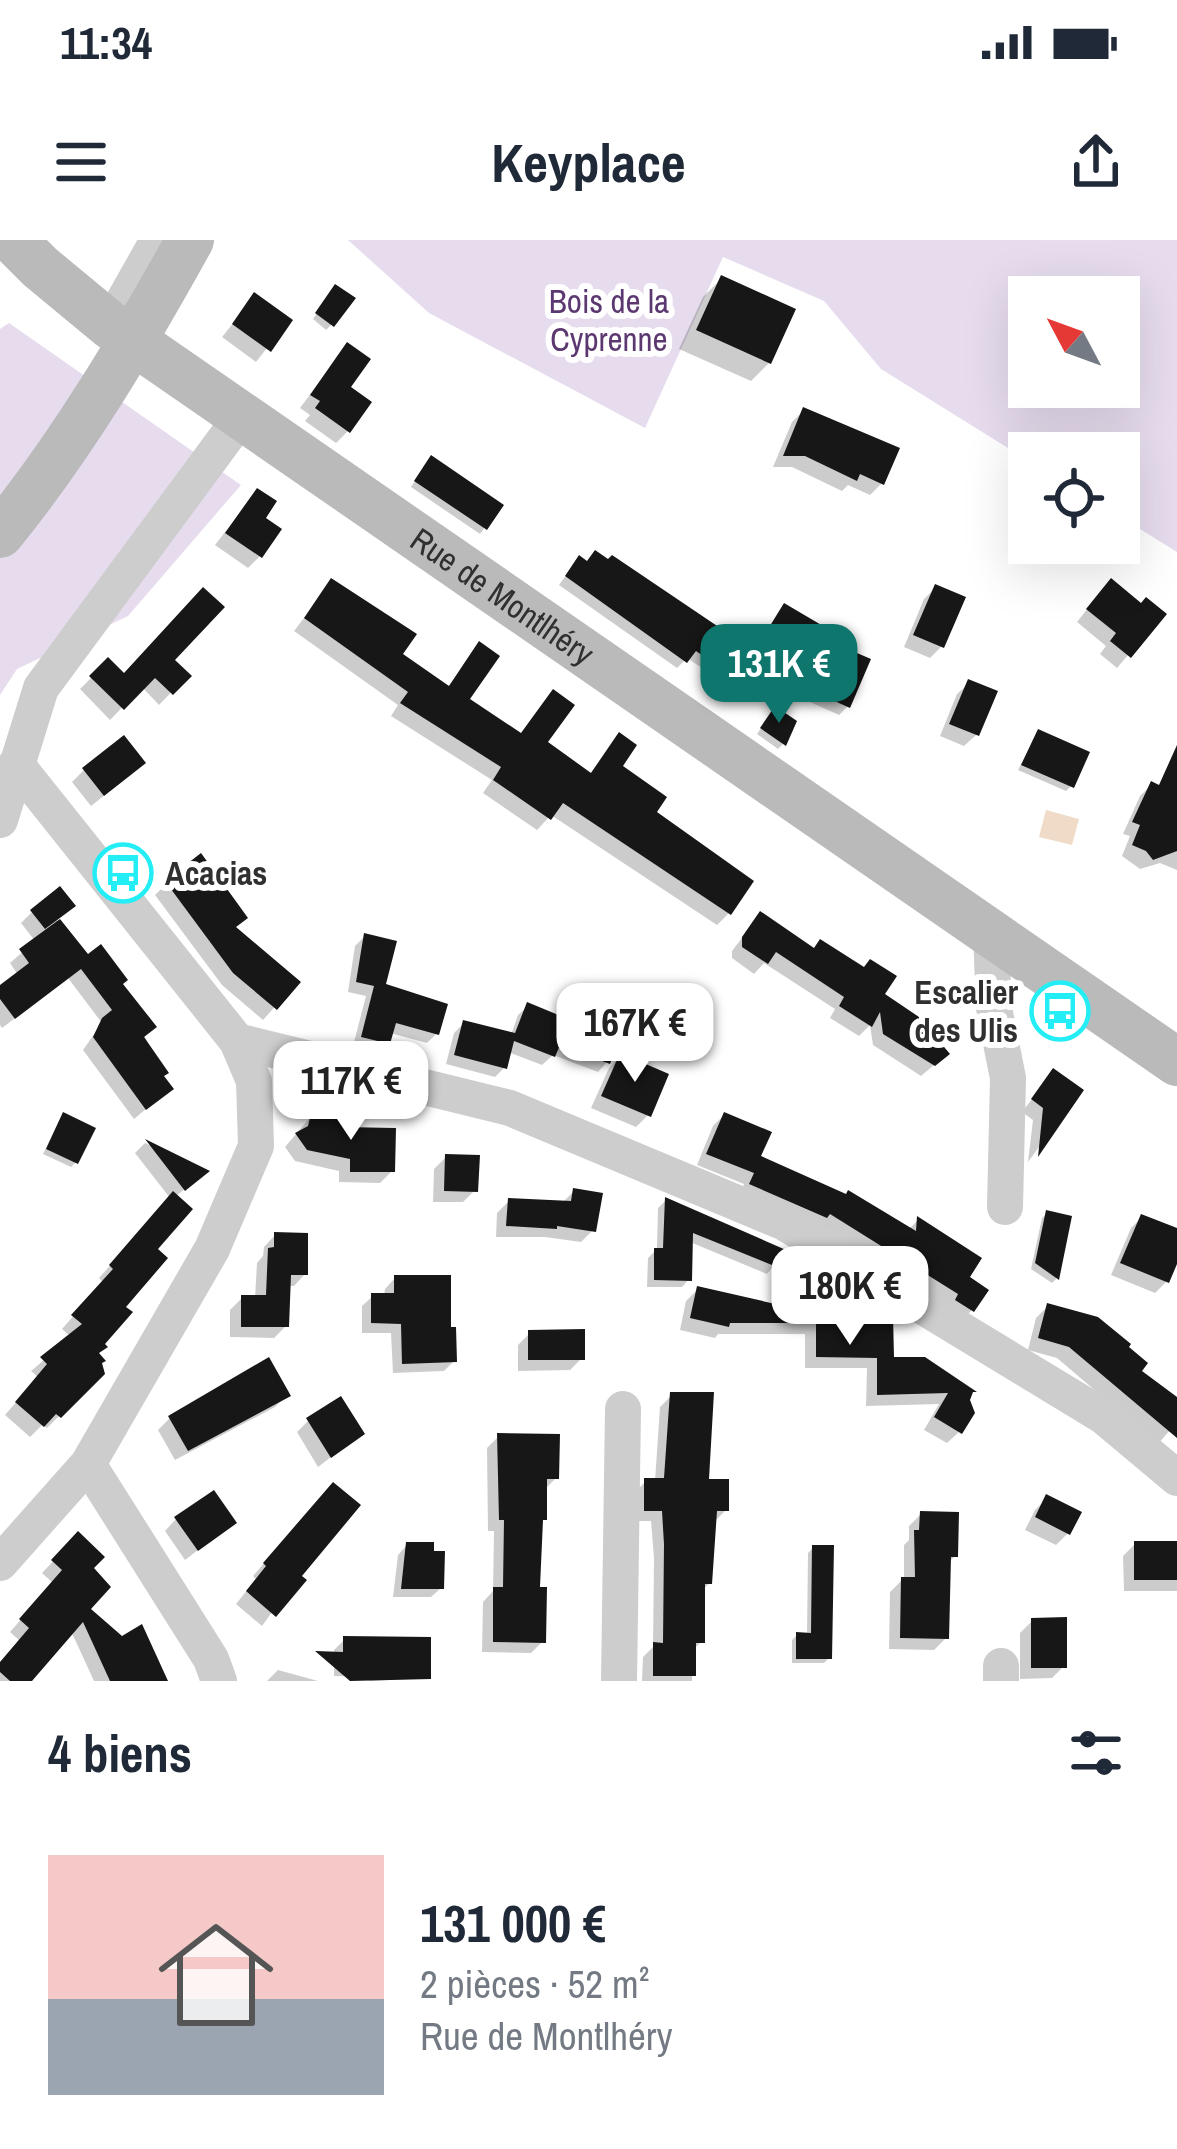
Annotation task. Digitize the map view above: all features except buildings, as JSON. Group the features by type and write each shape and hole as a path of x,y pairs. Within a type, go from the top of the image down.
{"main road":[{"name":"Rue de Montlhéry","path":"14,240 110,325 1177,1062"},
{"path":"0,534 32,494 146,320 190,240"}],"street":[{"path":"110,325 158,240"},
{"path":"0,820 41,688 242,416"},
{"path":"0,1563 88,1464 212,1250 256,1147 254,1081 237,1041 16,764"},
{"path":"991,934 994,1008 1008,1078 1005,1207"},
{"path":"237,1041 510,1108 785,1223 1084,1403 1177,1478"},
{"path":"619,1681 622,1409"},
{"path":"88,1464 212,1659 219,1681"}],"green space":[{"name":"Bois de la Cyprenne","path":"348,240 1177,240 1177,552 1140,529 1140,432 1008,432 1008,448 881,369 824,301 723,257 645,428 429,313"},
{"path":"9,323 241,485 128,616 17,669 0,695 0,329"}],"shaded area":[{"path":"1046,810 1079,819 1072,845 1039,837"}],"place":[{"name":"Acacias","path":"123,873"},
{"name":"Escalier des Ulis","path":"1060,1011"}]}
